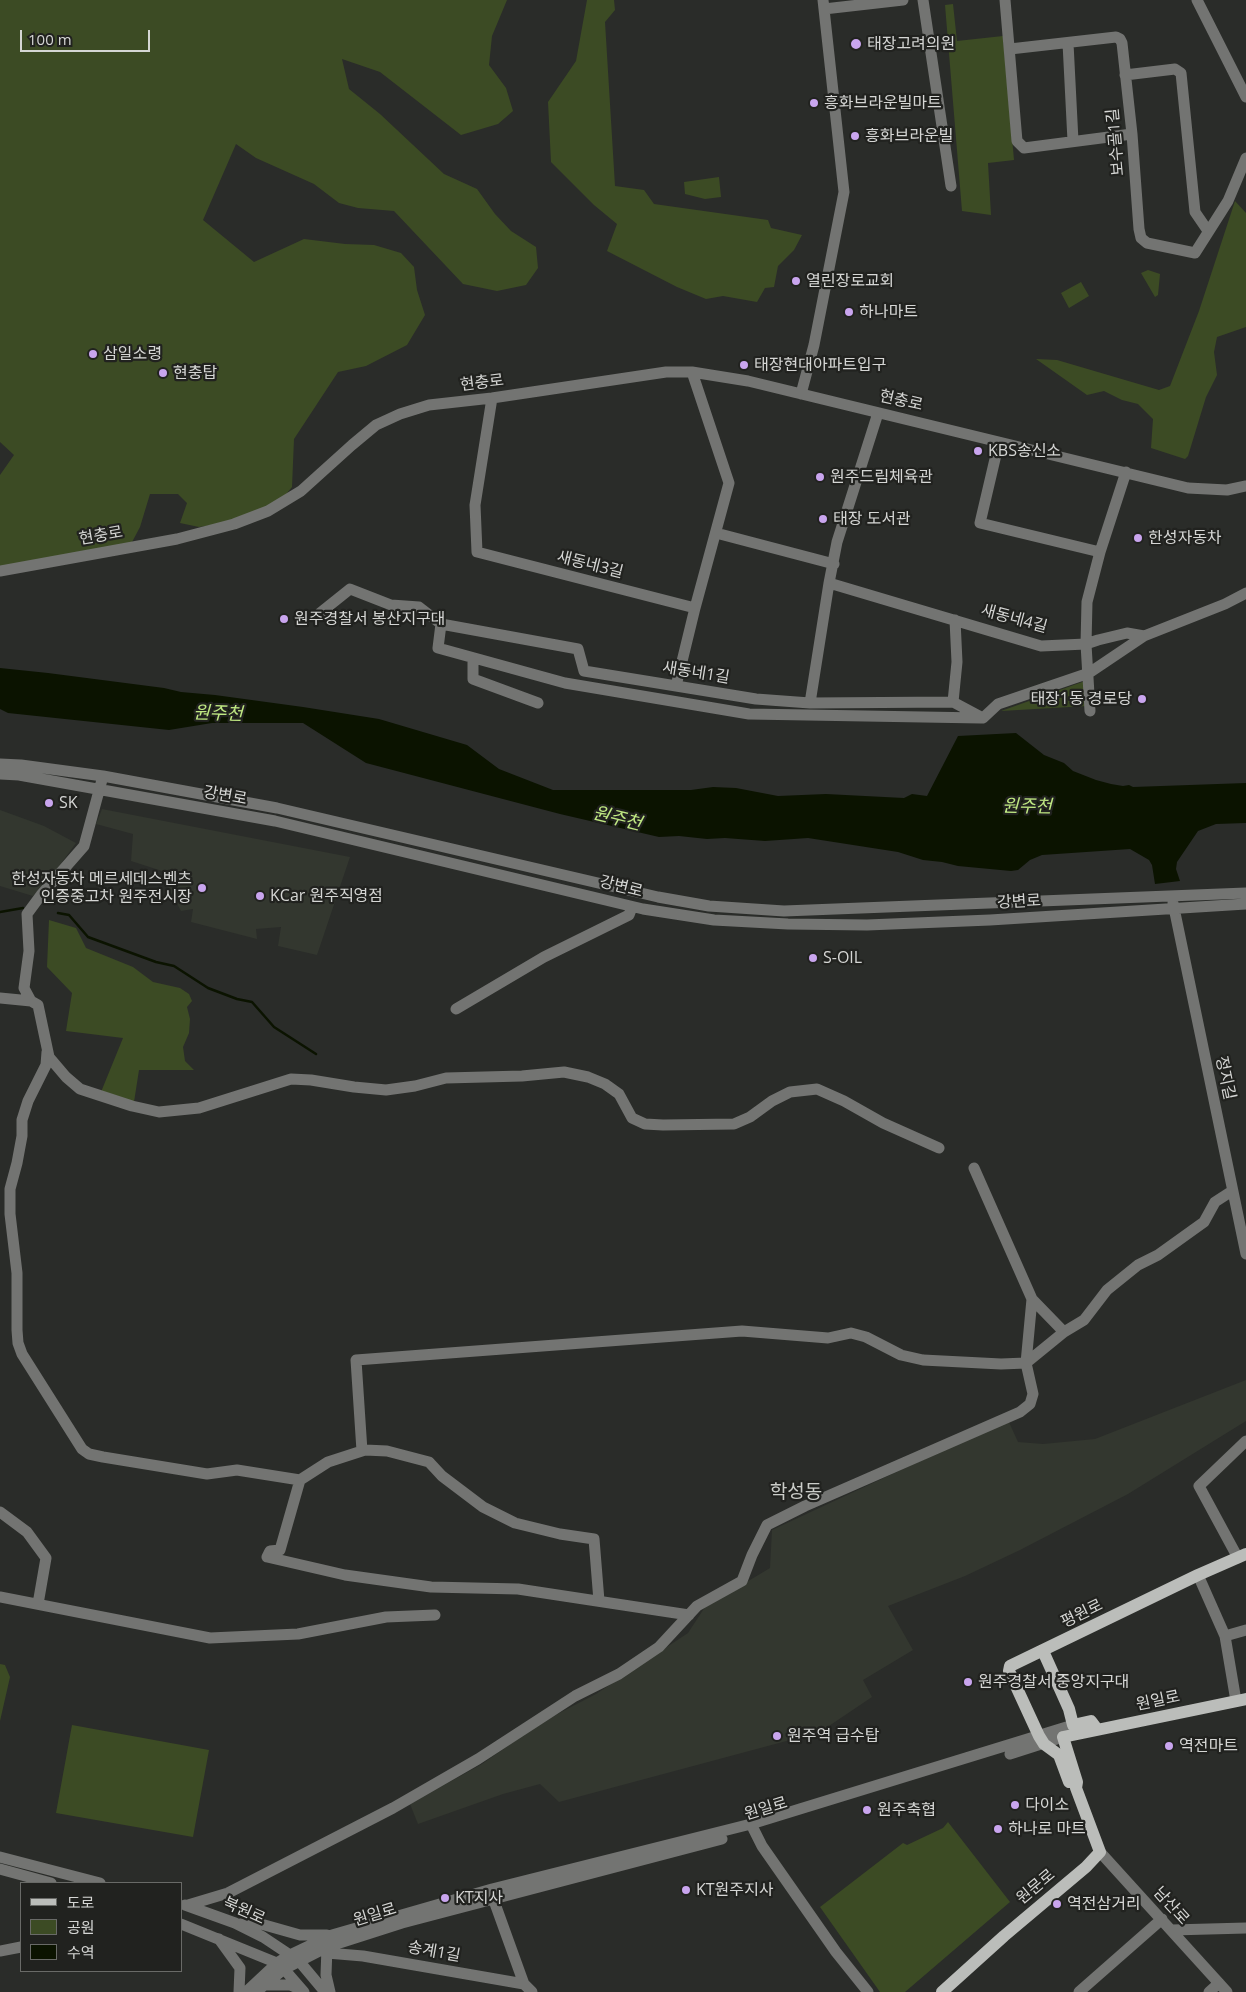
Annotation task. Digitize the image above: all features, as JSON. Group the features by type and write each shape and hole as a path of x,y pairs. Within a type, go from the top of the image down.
{"main road":[{"name":"평원로","path":"1042,1740 1009,1669 1010,1666 1198,1575 1242,1556"},
{"path":"1043,1651 1069,1709 1073,1725 1091,1721 1098,1729"},
{"name":"원일로","path":"1063,1737 1241,1700"},
{"path":"1063,1737 1077,1782 1076,1788 1100,1852"},
{"path":"1042,1740 1059,1755 1070,1784 1076,1788"},
{"name":"원문로","path":"942,1992 1004,1936 1086,1867 1100,1852"}],"street":[{"path":"801,394 814,345 844,192 824,4 903,0"},
{"path":"922,0 950,186"},
{"path":"1005,0 1017,141 1024,148 1132,134"},
{"path":"1197,0 1246,97"},
{"name":"보수골1길","path":"1010,49 1116,37 1120,39 1132,134 1139,229 1141,238 1147,243 1195,253 1228,201 1246,158"},
{"path":"1068,43 1073,141"},
{"path":"1126,75 1175,69 1181,72 1195,212 1208,231"},
{"name":"현충로","path":"0,571 178,539 234,524 268,511 301,491 376,425 400,414 429,406 666,372 692,372 748,381 1188,488 1228,490 1246,486"},
{"path":"676,686 729,483 692,372"},
{"name":"새동네3길","path":"492,398 475,505 477,552 695,608"},
{"path":"810,703 837,542 878,412"},
{"path":"1000,442 980,523 1100,552"},
{"path":"1090,711 1086,644 1087,602 1100,552 1126,472"},
{"path":"716,533 834,564"},
{"name":"새동네4길","path":"829,583 1041,646 1086,644 1127,633 1144,636 1224,604 1246,593"},
{"name":"새동네1길","path":"320,612 350,589 391,604 419,607 441,624 578,648 584,671 756,699 810,703 953,702 983,718"},
{"path":"953,702 957,662 955,620"},
{"path":"441,624 438,648 565,683 749,714 983,718 998,704 1089,673 1144,636"},
{"path":"473,658 473,679 538,703"},
{"name":"강변로","path":"0,764 22,765 102,776 277,808 658,897 709,906 784,911 1246,893"},
{"name":"강변로","path":"0,774 19,775 99,791 275,821 632,907 714,920 857,925 990,920 1246,904"},
{"path":"31,1001 24,988 29,951 27,914 84,846 102,776"},
{"name":"정지길","path":"1171,896 1246,1254"},
{"path":"456,1009 544,957 629,915 632,907"},
{"path":"0,998 31,1001 38,1005 49,1058 80,1089 132,1106 159,1112 198,1108 291,1079 311,1080 354,1088 386,1090 446,1078 522,1076 564,1072 605,1084 619,1094 632,1118 645,1124 734,1124 750,1117 772,1101 790,1092 817,1089 844,1101 883,1123 939,1148"},
{"path":"48,1048 46,1065 28,1101 22,1120 19,1154 10,1189 10,1214 17,1273 17,1330 18,1343 22,1354 76,1442 89,1454 207,1474 237,1470 300,1480"},
{"path":"974,1168 1032,1299 1064,1332"},
{"path":"362,1451 356,1360 676,1334 742,1331 828,1338 851,1333 866,1337 902,1355 923,1360 1001,1364 1026,1363 1064,1332 1084,1320 1107,1290 1138,1265 1158,1255 1204,1222 1215,1202 1232,1191"},
{"path":"184,1904 228,1893 393,1808 478,1759 575,1696 619,1674 659,1647 697,1606 742,1581 752,1554 767,1525 814,1502 1020,1412 1030,1404 1033,1394 1026,1363 1032,1299"},
{"path":"1242,1556 1200,1486 1246,1441"},
{"path":"599,1601 594,1539 560,1534 515,1523 483,1507 442,1476 429,1462 387,1451 362,1451 328,1462 300,1480 280,1550 270,1551 267,1558 345,1575 431,1586 518,1589 689,1615"},
{"path":"0,1512 27,1532 46,1558 38,1604"},
{"path":"1198,1575 1225,1636 1241,1700"},
{"path":"0,1597 210,1638 298,1634 386,1617 435,1615"},
{"path":"1225,1636 1246,1630"},
{"path":"1063,1737 1073,1725"},
{"path":"1042,1740 1073,1725"},
{"name":"원일로","path":"294,1958 332,1935 492,1889 752,1827 1014,1744 1063,1737"},
{"name":"원일로","path":"294,1958 327,1950 402,1923 752,1827 1042,1740"},
{"path":"752,1827 836,1952 868,1992"},
{"name":"남산로","path":"1100,1852 1227,1992"},
{"path":"0,1857 96,1882"},
{"path":"0,1868 47,1882"},
{"path":"494,1898 528,1988"},
{"name":"북원로","path":"184,1904 235,1923 263,1937 294,1958 325,1992"},
{"path":"1079,1992 1162,1919"},
{"path":"235,1923 262,1924 300,1935 332,1935"},
{"path":"182,1924 281,1966 302,1990"},
{"path":"1172,1930 1246,1928"},
{"path":"218,1938 240,1968 239,1992"},
{"path":"0,1951 20,1947"},
{"path":"327,1950 326,1975 330,1992"},
{"name":"송계1길","path":"327,1950 528,1988"},
{"path":"246,1992 294,1958"},
{"path":"261,1989 281,1966"},
{"path":"1209,1992 1219,1983"},
{"path":"261,1989 294,1986 302,1990"}],"shaded area":[{"path":"102,809 350,857 317,955 278,946 281,927 256,929 257,939 191,922 193,909 181,911 162,871 131,861 133,834 96,824"},
{"path":"0,810 44,826 76,843 57,869 33,896 0,886"},
{"path":"1246,1380 1246,1421 1128,1494 1020,1550 965,1576 888,1606 913,1650 863,1680 872,1697 820,1732 559,1802 540,1784 503,1794 418,1824 410,1804 482,1764 542,1722 596,1694 688,1633 705,1607 770,1568 772,1530 1008,1420 1018,1442 1043,1444 1095,1439"}],"green space":[{"path":"0,0 507,0 492,36 489,65 506,88 513,111 498,124 461,135 380,72 342,59 349,89 380,114 444,174 477,189 495,214 511,231 536,247 538,268 526,285 497,291 463,284 394,211 358,208 339,203 314,184 256,158 236,144 203,220 254,262 304,239 374,245 401,253 414,267 417,290 425,315 407,345 366,366 338,372 294,439 292,487 278,504 247,520 199,527 180,523 187,503 178,494 150,494 140,527 131,544 0,569 0,475 14,455 0,442"},
{"path":"587,0 614,0 615,10 605,22 615,186 644,190 654,204 768,220 771,228 802,235 794,250 778,266 774,287 765,288 757,302 723,296 706,299 677,287 607,251 617,224 594,205 551,162 548,102 576,61"},
{"path":"953,4 957,41 1003,36 1014,160 988,163 991,215 962,211 945,5"},
{"path":"719,177 721,197 705,199 685,194 684,182"},
{"path":"1235,201 1246,213 1246,327 1217,337 1214,352 1217,375 1206,397 1188,456 1185,459 1151,448 1153,419 1138,404 1122,400 1104,391 1087,395 1036,359 1057,360 1159,390 1170,386 1199,311"},
{"path":"1148,270 1160,274 1158,295 1155,297 1141,273"},
{"path":"1081,282 1089,296 1069,308 1061,293"},
{"path":"1085,681 1087,706 1001,711"},
{"path":"49,920 76,928 86,948 133,967 153,982 180,988 189,994 192,1001 187,1007 190,1019 189,1033 183,1047 185,1061 194,1070 139,1070 134,1102 101,1092 123,1038 66,1031 72,993 47,967"},
{"path":"0,1664 5,1665 10,1677 0,1721"},
{"path":"72,1725 209,1750 193,1837 56,1813"},
{"path":"948,1822 1010,1902 905,1992 880,1992 820,1907 903,1843 907,1845 943,1828"}],"water":[{"name":"원주천","path":"0,668 164,688 181,692 303,707 379,719 467,745 499,769 553,790 691,790 713,787 736,788 778,796 826,794 904,798 912,794 927,796 958,736 1016,733 1044,755 1064,763 1073,771 1111,784 1133,787 1246,783 1246,823 1216,824 1198,831 1177,862 1176,869 1180,881 1155,884 1152,865 1149,860 1130,849 1042,855 1030,860 1018,870 1011,871 958,866 923,860 898,852 808,838 765,841 679,836 659,837 560,814 366,763 303,723 212,723 169,730 8,713 0,709"}],"waterway":[{"path":"0,912 23,908"},
{"path":"58,913 69,915 88,937 156,962 174,966 208,988 237,999 252,1002 274,1027 316,1054"}],"place":[{"name":"태장고려의원","path":"856,44"},
{"name":"흥화브라운빌마트","path":"814,103"},
{"name":"흥화브라운빌","path":"855,136"},
{"name":"열린장로교회","path":"796,281"},
{"name":"하나마트","path":"849,312"},
{"name":"삼일소령","path":"93,354"},
{"name":"태장현대아파트입구","path":"744,365"},
{"name":"현충탑","path":"163,373"},
{"name":"KBS송신소","path":"978,451"},
{"name":"원주드림체육관","path":"820,477"},
{"name":"태장 도서관","path":"823,519"},
{"name":"한성자동차","path":"1138,538"},
{"name":"원주경찰서 봉산지구대","path":"284,619"},
{"name":"태장1동 경로당","path":"1142,699"},
{"name":"SK","path":"49,803"},
{"name":"한성자동차 메르세데스벤츠 인증중고차 원주전시장","path":"202,888"},
{"name":"KCar 원주직영점","path":"260,896"},
{"name":"S-OIL","path":"813,958"},
{"name":"원주경찰서 중앙지구대","path":"968,1682"},
{"name":"원주역 급수탑","path":"777,1736"},
{"name":"역전마트","path":"1169,1746"},
{"name":"다이소","path":"1015,1805"},
{"name":"원주축협","path":"867,1810"},
{"name":"하나로 마트","path":"998,1829"},
{"name":"KT원주지사","path":"686,1890"},
{"name":"KT지사","path":"445,1898"},
{"name":"역전삼거리","path":"1057,1904"}],"district":[{"name":"학성동","path":"796,1493"}]}
